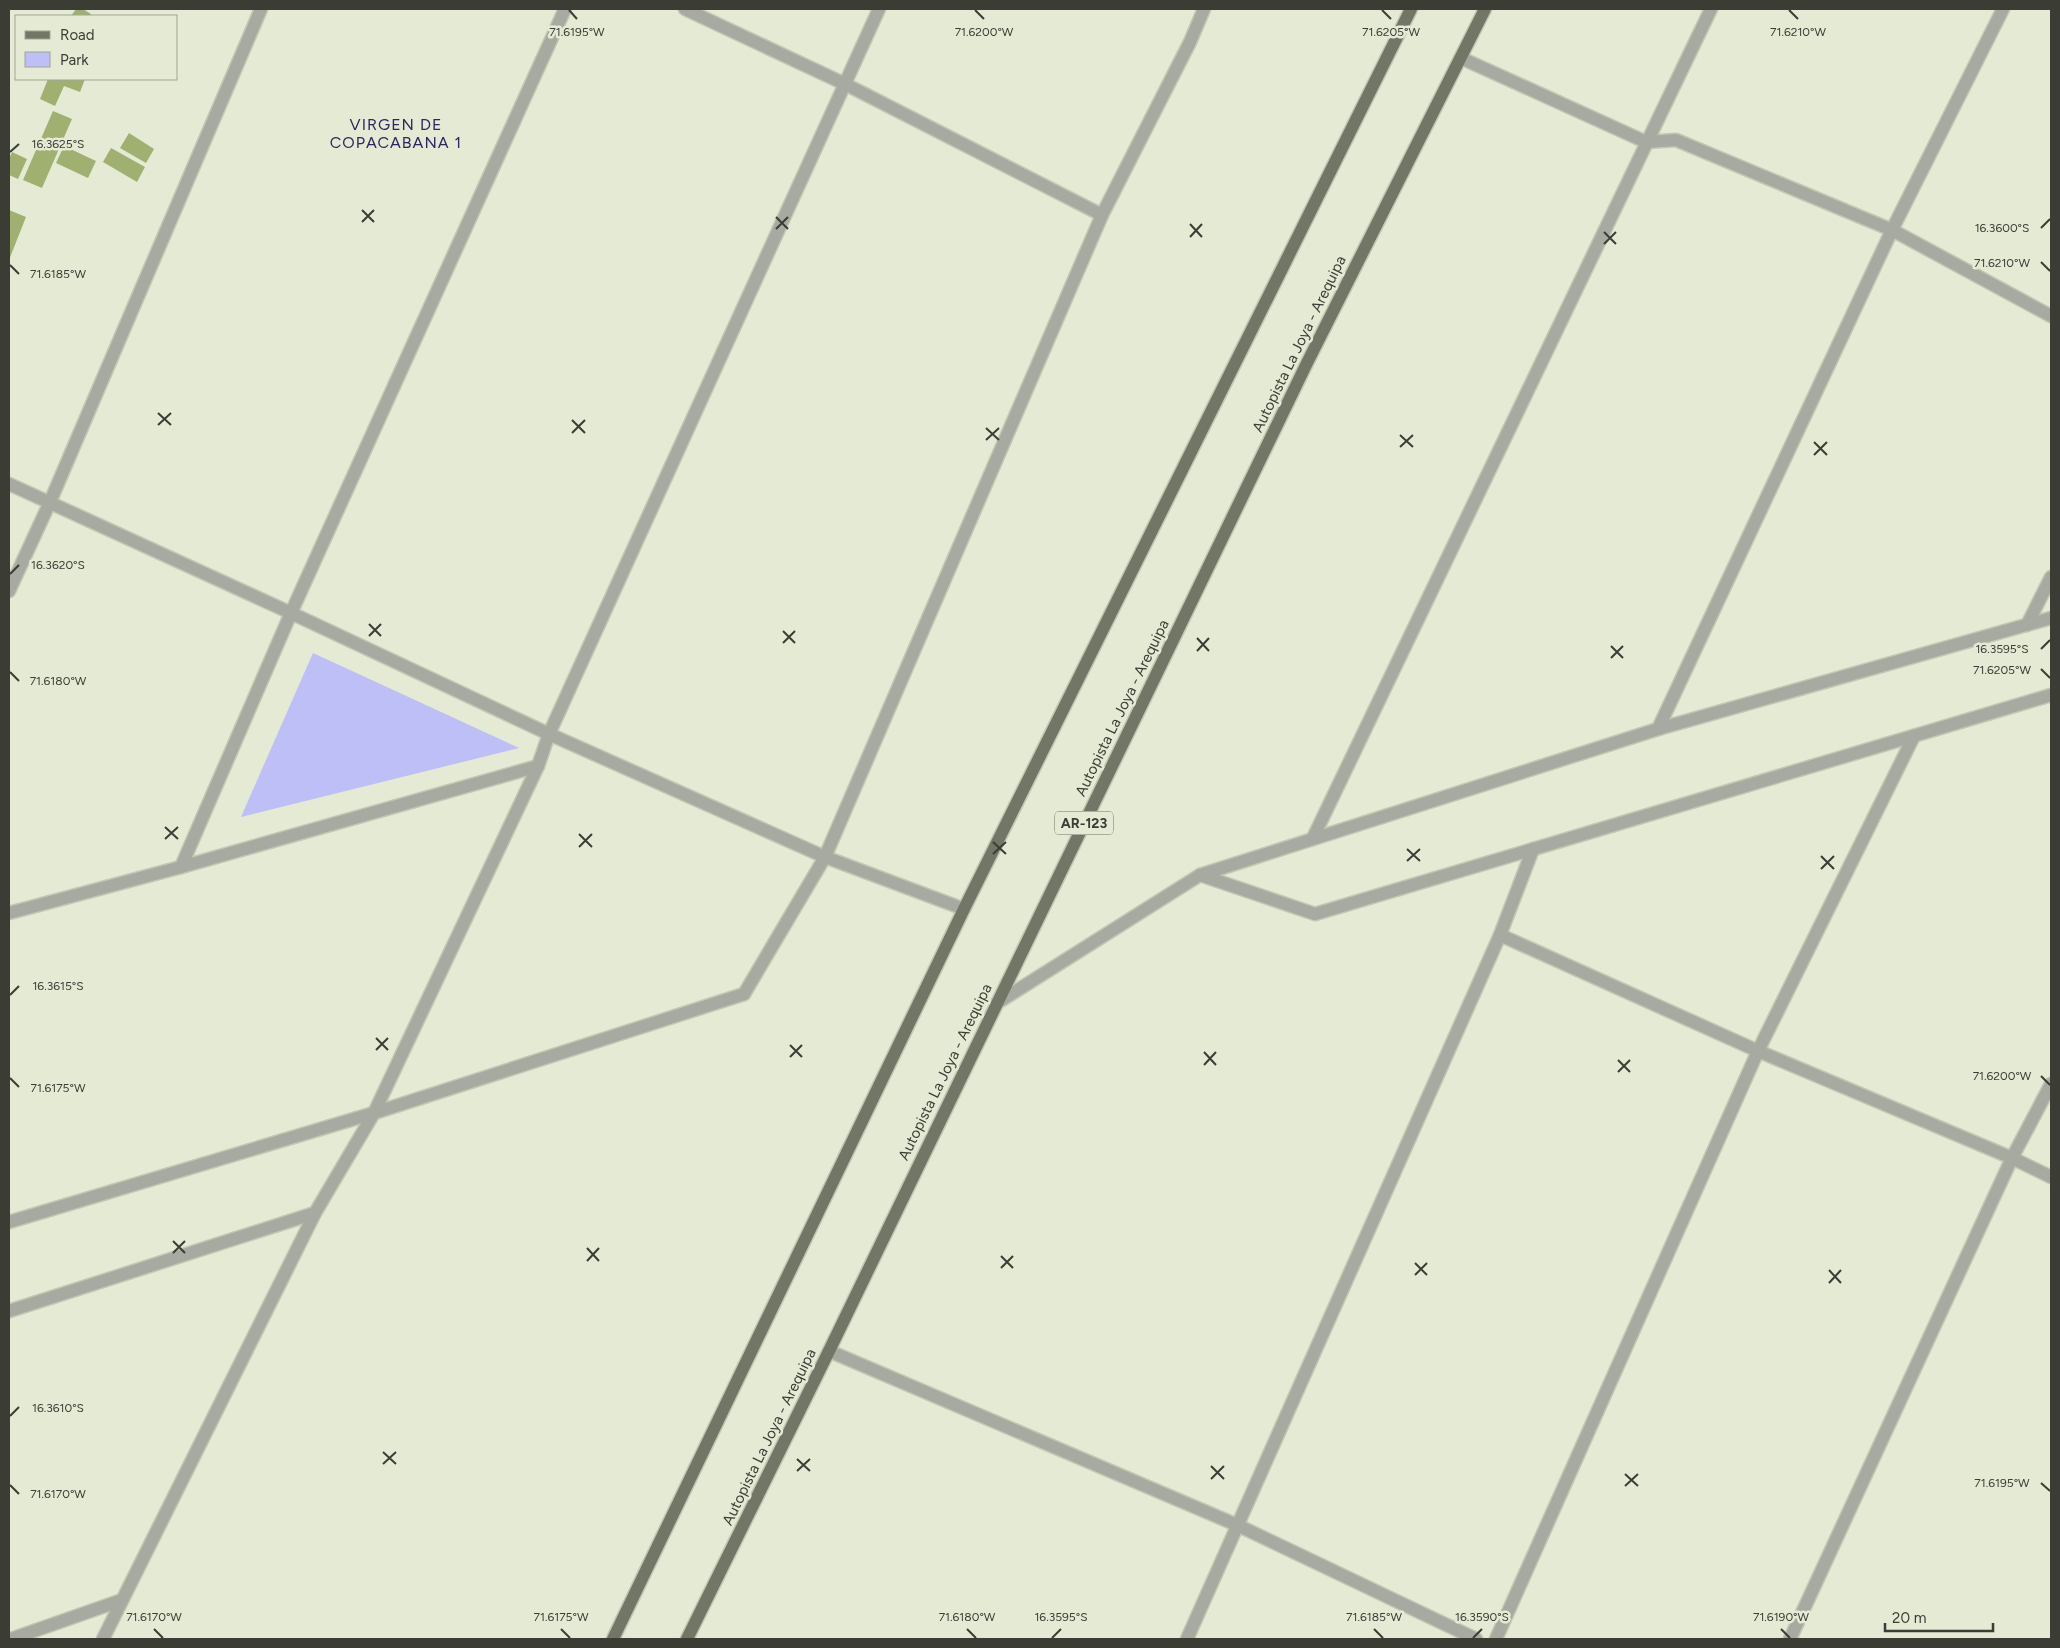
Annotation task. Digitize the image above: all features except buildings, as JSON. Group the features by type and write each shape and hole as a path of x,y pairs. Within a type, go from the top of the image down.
{"main road":[{"path":"613,1639 964,909 1411,9"},
{"name":"Autopista La Joya - Arequipa","path":"687,1639 829,1351 1306,365 1485,9"}],"street":[{"path":"9,591 50,502 261,9"},
{"path":"181,867 291,613 565,9"},
{"path":"685,9 845,84 1102,215"},
{"path":"103,1639 315,1213 374,1112 538,766 549,734 879,9"},
{"path":"9,1222 374,1112 744,994 825,857 1102,215 1190,42 1204,9"},
{"path":"1313,838 1711,9"},
{"path":"1658,729 1892,230 2003,9"},
{"path":"1461,58 1646,142 1676,140 1892,230 2051,316"},
{"path":"9,484 549,734 825,857 964,909"},
{"path":"2027,625 2051,577"},
{"path":"997,1003 1200,874 1658,729 2051,618"},
{"path":"1200,874 1314,914 2051,695"},
{"path":"1496,1639 1758,1051 1914,736"},
{"path":"9,913 181,867 538,766"},
{"path":"1187,1639 1500,935 1533,849"},
{"path":"1500,935 1758,1051 2012,1158 2051,1178"},
{"path":"1790,1639 2012,1158 2051,1084"},
{"path":"9,1311 315,1213"},
{"path":"829,1351 1237,1525 1476,1639"},
{"path":"11,1639 122,1600"}],"green space":[{"path":"313,653 519,748 241,817"}],"district":[{"name":"VIRGEN DE COPACABANA 1","path":"396,133"}]}
